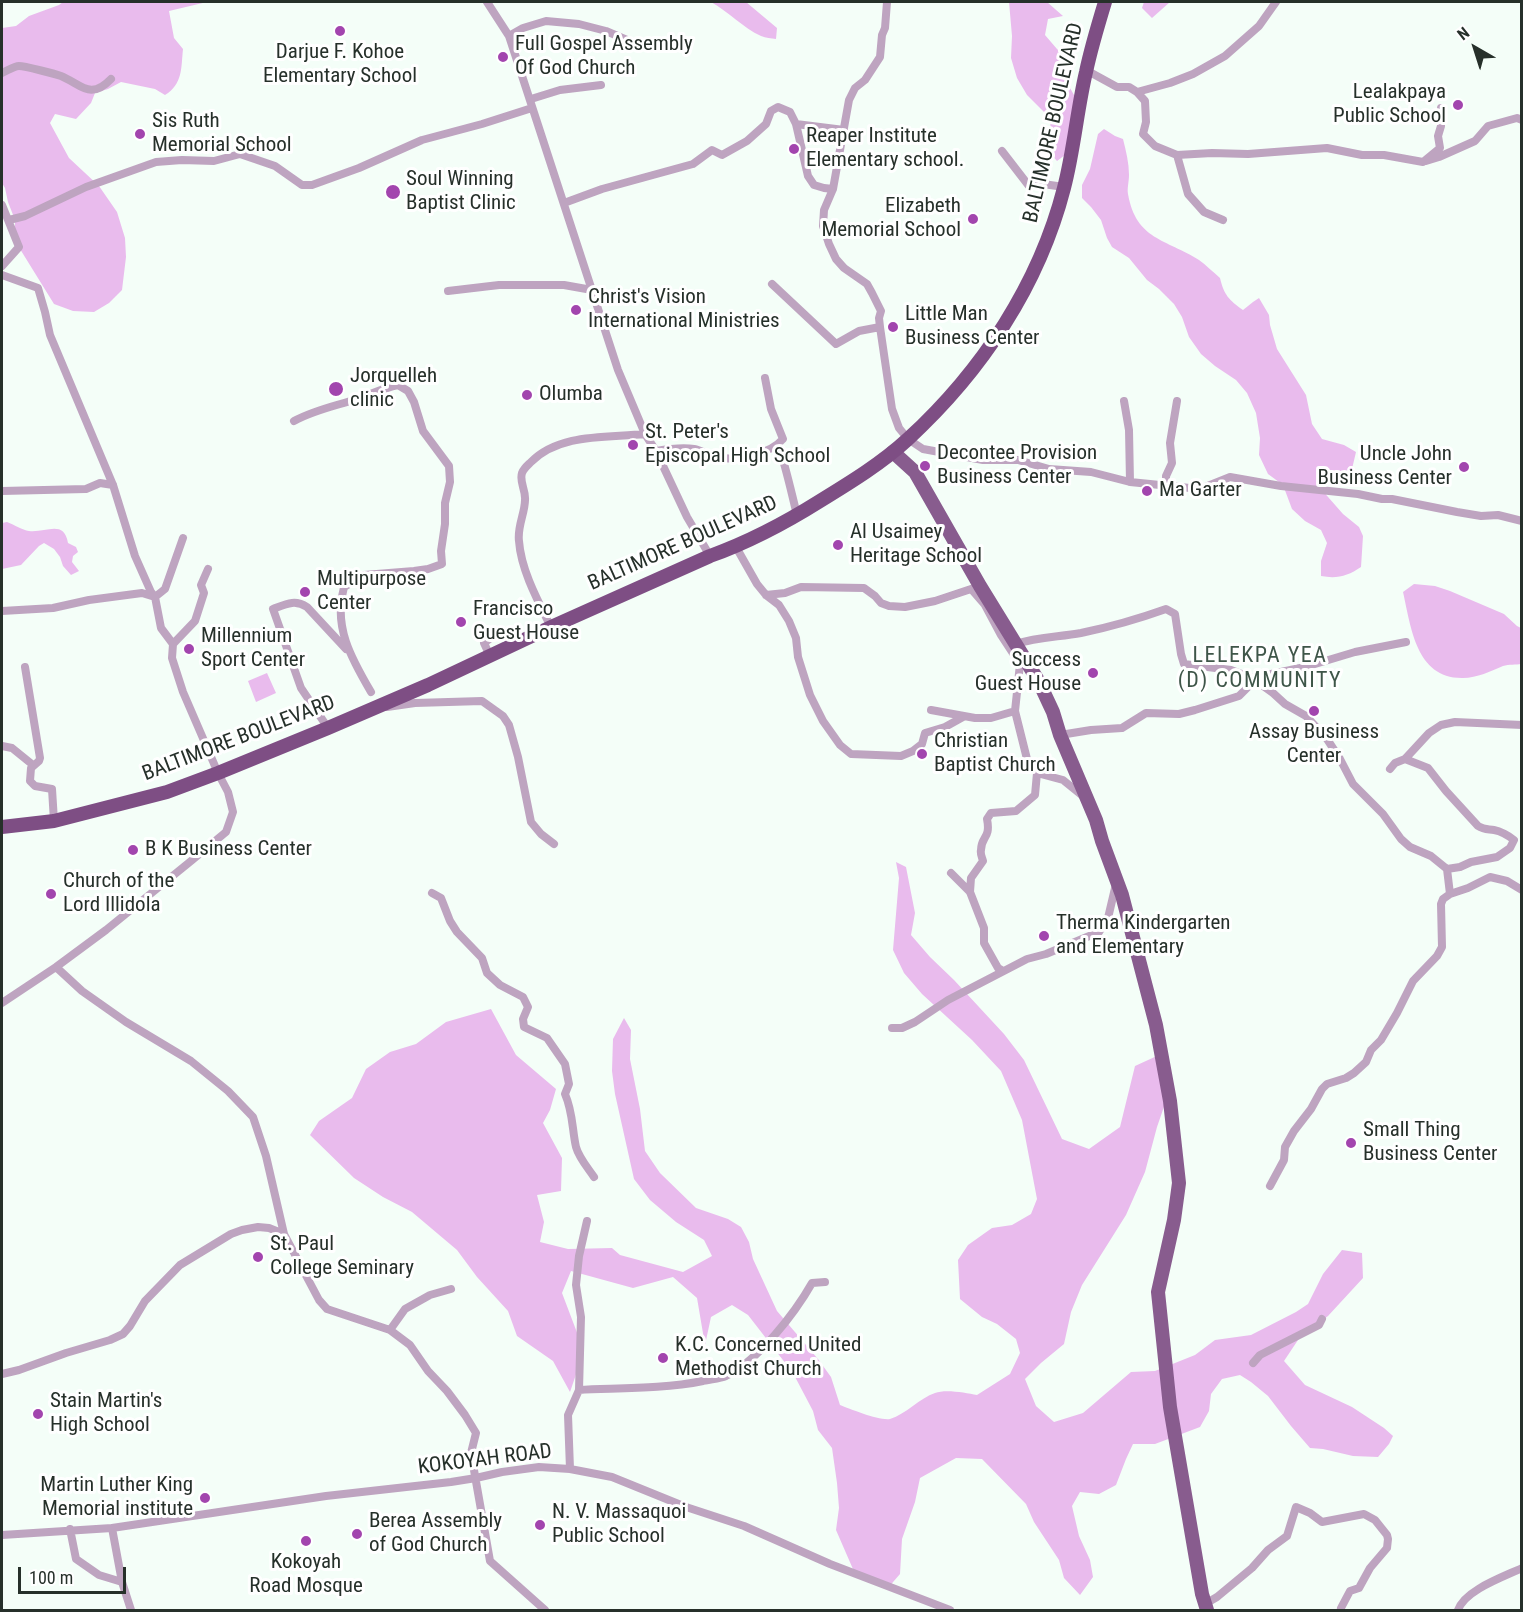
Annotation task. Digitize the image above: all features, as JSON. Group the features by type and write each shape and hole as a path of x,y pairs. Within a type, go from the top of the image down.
{"highway":[{"name":"BALTIMORE BOULEVARD","path":"2,827 54,821 167,792 328,729 710,556 736,547 797,515 854,480 892,452 950,398 987,352 1027,286 1047,240 1064,187 1086,70 1105,2"}],"main road":[{"path":"892,452 915,472 976,588 1016,644 1039,682 1096,819 1122,895 1156,1025 1171,1111 1179,1183 1174,1220 1158,1293 1170,1407 1206,1607"}],"street":[{"path":"487,2 509,36 618,370 645,434 687,517 710,556"},
{"path":"887,2 880,57 865,80 855,88 849,100 833,189 824,210 823,226 836,259 867,285 881,311 880,327 892,409 899,428 908,439 923,449 946,454 983,460 1018,460 1049,469 1091,472 1130,482 1200,489 1230,477 1281,486 1392,499 1481,516 1498,515 1521,520"},
{"path":"1137,92 1193,74 1225,56 1259,26 1276,2"},
{"path":"509,36 523,28 546,21 579,24 606,31 627,40"},
{"path":"2,73 19,66 60,75 81,88 94,90 103,87 111,79"},
{"path":"1086,70 1117,87 1129,87 1137,92 1145,100 1146,122 1143,134 1155,146 1177,155 1248,154 1327,148 1362,155 1423,162 1439,158 1445,153 1475,141 1488,126 1517,118 1521,120"},
{"path":"9,220 26,216 87,187 156,162 214,161 240,154 275,166 302,185 312,184 359,168 422,141 482,124 560,90 601,85"},
{"path":"564,203 602,189 693,164 712,150 722,156 747,141 766,124 771,111 778,107 790,112 796,124 808,176 814,185 833,189"},
{"path":"1423,162 1440,147 1438,136 1442,108"},
{"path":"796,124 844,130"},
{"path":"1002,151 1029,186 1044,184 1064,187"},
{"path":"1177,155 1188,194 1204,212 1223,220"},
{"path":"2,205 19,247 2,266"},
{"path":"2,275 38,288 50,335 113,484 135,556 155,597 161,628 173,644"},
{"path":"772,284 836,344 859,331 880,327"},
{"path":"448,291 499,285 564,285 592,290"},
{"path":"656,452 693,449 721,458 740,458 769,450 778,444 783,439 771,409 765,378"},
{"path":"294,421 306,414 398,385 408,391 423,431 449,466 450,482 445,503 442,564 414,571 364,575 344,587 340,602 340,616 348,652"},
{"path":"1124,401 1129,430 1130,482"},
{"path":"1171,486 1166,482 1166,476 1172,463 1170,443 1177,401"},
{"path":"551,627 528,580 518,540 525,499 521,479 523,470 546,451 562,444 591,437 645,434"},
{"path":"778,444 787,468 788,483 797,515"},
{"path":"2,491 86,489 100,483 113,484"},
{"path":"155,597 165,589 183,538"},
{"path":"736,547 757,584 779,605 789,621 796,638 798,657 810,695 823,722 840,745 851,754 901,756 922,744 925,734 963,717"},
{"path":"2,1003 56,968 184,868 226,832 233,812 228,792 183,692 172,658 173,644 195,621 204,593 201,585 208,569"},
{"path":"766,595 784,593 801,587 864,588 881,603 905,607 976,588 1000,635 1020,664 1015,711 1027,759 1037,774 1035,795 1016,811 991,813 987,819 988,835 984,838 980,849 983,861 971,878 970,892"},
{"path":"2,611 53,608 89,600 142,593 155,597"},
{"path":"328,729 301,688 273,609 300,602 321,621 348,652 371,692"},
{"path":"1016,644 1030,639 1113,627 1166,609 1175,614 1180,654 1184,664 1231,670 1252,678 1285,704 1306,716 1327,739 1353,784 1383,814 1401,839 1410,847 1431,856 1447,869 1450,894"},
{"path":"1252,678 1406,642"},
{"path":"25,668 40,758 31,768 30,781 35,786 52,789 54,821"},
{"path":"1060,735 1122,728 1146,713 1179,714 1195,710 1239,696 1248,687 1252,678"},
{"path":"375,708 415,703 471,701 482,701 493,708 509,725 531,822 554,844"},
{"path":"931,710 975,718 991,718 1015,711"},
{"path":"1390,769 1395,763 1405,759 1429,733 1442,725 1455,722 1521,724"},
{"path":"2,746 12,748 33,765"},
{"path":"1405,759 1428,768 1478,826 1485,830 1495,830 1514,840 1510,848 1497,856 1447,869"},
{"path":"1037,774 1063,780 1088,800"},
{"path":"951,873 970,892 984,928 984,943 998,968 1003,971"},
{"path":"1270,1186 1284,1161 1285,1147 1322,1089 1327,1084 1346,1078 1366,1062 1371,1050 1381,1040 1397,1013 1413,981 1442,948 1441,904 1443,899 1490,877 1507,881 1521,890"},
{"path":"892,1028 902,1028 915,1022 948,1000 1027,959 1046,954 1099,932 1108,918 1116,880"},
{"path":"432,893 441,898 450,921 457,932 482,958 488,973 500,985 523,997 528,1007 523,1019 524,1027 547,1038 565,1064 569,1084 565,1094 571,1107 576,1149 594,1177"},
{"path":"56,968 82,991 126,1022 191,1061 228,1091 253,1117 266,1156 284,1234 319,1300 327,1309 390,1329 410,1345 428,1371 465,1415 476,1433 471,1454 490,1561 545,1611"},
{"path":"570,1469 568,1415 579,1390 581,1317 576,1285 579,1256 587,1221"},
{"path":"2,1374 20,1370 123,1334 145,1301 180,1265 231,1234 258,1227 269,1228 284,1234"},
{"path":"579,1390 664,1386 725,1376 751,1360 781,1327 813,1283 825,1282"},
{"path":"390,1329 405,1309 430,1295 451,1289"},
{"path":"1253,1363 1260,1355 1319,1325 1322,1318"},
{"name":"KOKOYAH ROAD","path":"2,1534 112,1528 326,1496 476,1478 539,1467 570,1469 612,1477 686,1507 744,1526 830,1564 950,1611"},
{"path":"1206,1607 1252,1568 1268,1550 1287,1536 1296,1506 1322,1522 1364,1514 1375,1520 1387,1535 1387,1548 1370,1568 1359,1588 1350,1591 1341,1608"},
{"path":"112,1528 122,1582 131,1611"},
{"path":"70,1529 76,1559 99,1575 122,1582"},
{"path":"1458,1611 1459,1606 1468,1596 1490,1582 1521,1568"}],"shaded area":[{"path":"63,2 207,2 169,11 174,38 183,49 180,75 171,91 165,95 155,89 121,82 95,93 91,103 76,119 55,114 50,123 69,158 99,186 117,212 125,238 126,257 122,290 109,303 94,312 73,311 54,304 20,249 15,233 15,220 2,183 2,28 16,26 29,16"},
{"path":"711,2 746,2 777,28 776,39 754,33"},
{"path":"1009,2 1047,2 1063,16 1048,19 1045,35 1073,64 1070,88 1083,103 1073,149 1057,161 1050,153 1050,118 1027,95 1017,78 1011,58"},
{"path":"1144,2 1170,2 1152,18 1142,8"},
{"path":"1104,129 1123,139 1129,175 1128,194 1132,209 1145,230 1204,264 1220,278 1228,297 1243,310 1259,298 1269,315 1277,349 1306,395 1312,424 1322,439 1344,445 1356,452 1352,469 1331,479 1321,489 1343,514 1359,527 1363,536 1361,567 1356,570 1337,577 1321,576 1321,561 1327,543 1321,530 1305,521 1292,509 1283,485 1268,474 1259,455 1260,438 1256,413 1247,393 1236,380 1201,354 1189,337 1182,317 1174,304 1147,280 1129,258 1112,247 1101,220 1082,198 1082,185 1090,169 1098,134"},
{"path":"7,522 29,531 58,529 63,531 68,543 76,547 78,552 73,556 72,562 79,571 71,575 54,549 44,543 21,565 2,569 2,523"},
{"path":"1414,584 1435,586 1450,591 1504,614 1521,628 1521,664 1505,665 1468,678 1447,676 1435,670 1418,648 1409,620 1403,592"},
{"path":"267,673 276,693 256,702 248,681"},
{"path":"896,862 906,867 915,913 911,935 1004,1034 1024,1060 1062,1139 1089,1149 1120,1127 1135,1066 1159,1055 1167,1098 1145,1172 1126,1215 1082,1285 1071,1312 1064,1344 1025,1379 1036,1406 1054,1422 1083,1413 1131,1372 1155,1371 1195,1355 1215,1340 1251,1335 1308,1304 1323,1274 1342,1250 1362,1253 1363,1278 1328,1316 1300,1337 1284,1361 1305,1385 1352,1407 1393,1436 1378,1457 1353,1456 1310,1448 1268,1396 1251,1382 1240,1375 1222,1379 1211,1394 1209,1411 1200,1427 1155,1444 1133,1444 1116,1485 1099,1494 1080,1492 1072,1506 1079,1536 1090,1560 1093,1577 1080,1595 1064,1578 1059,1560 1034,1522 1026,1504 982,1459 956,1458 920,1478 915,1502 902,1539 900,1574 887,1589 856,1576 836,1530 839,1508 832,1448 818,1430 813,1411 793,1373 748,1315 732,1305 711,1317 705,1345 697,1298 673,1277 633,1288 571,1271 562,1293 584,1351 570,1392 553,1361 517,1336 508,1311 477,1277 457,1250 412,1212 354,1178 310,1135 319,1121 352,1098 366,1069 390,1052 416,1044 446,1022 491,1009 516,1055 556,1089 550,1110 543,1123 562,1158 561,1191 537,1195 544,1222 540,1242 568,1249 612,1248 620,1255 683,1272 712,1256 704,1240 676,1222 650,1200 634,1179 612,1071 613,1039 624,1018 631,1030 630,1059 640,1109 645,1151 660,1173 696,1208 728,1219 741,1227 777,1311 831,1377 840,1405 872,1417 890,1419 935,1393 950,1391 977,1395 1010,1374 1020,1353 1016,1339 997,1324 982,1317 960,1299 958,1260 968,1245 992,1228 1012,1225 1031,1214 1037,1199 1022,1120 1001,1071 972,1040 922,994 904,973 893,950 899,878"}],"place":[{"name":"Darjue F. Kohoe Elementary School","path":"340,31"},
{"name":"Full Gospel Assembly Of God Church","path":"503,57"},
{"name":"Lealakpaya Public School","path":"1458,105"},
{"name":"Sis Ruth Memorial School","path":"140,134"},
{"name":"Reaper Institute Elementary school.","path":"794,149"},
{"name":"Soul Winning Baptist Clinic","path":"393,192"},
{"name":"Elizabeth Memorial School","path":"973,219"},
{"name":"Christ's Vision International Ministries","path":"576,310"},
{"name":"Little Man Business Center","path":"893,327"},
{"name":"Jorquelleh clinic","path":"336,389"},
{"name":"Olumba","path":"527,395"},
{"name":"St. Peter's Episcopal High School","path":"633,445"},
{"name":"Decontee Provision Business Center","path":"925,466"},
{"name":"Uncle John Business Center","path":"1464,467"},
{"name":"Ma Garter","path":"1147,491"},
{"name":"Al Usaimey Heritage School","path":"838,545"},
{"name":"Multipurpose Center","path":"305,592"},
{"name":"Francisco Guest House","path":"461,622"},
{"name":"Millennium Sport Center","path":"189,649"},
{"name":"Success Guest House","path":"1093,673"},
{"name":"Assay Business Center","path":"1314,711"},
{"name":"Christian Baptist Church","path":"922,754"},
{"name":"B K Business Center","path":"133,850"},
{"name":"Church of the Lord Illidola","path":"51,894"},
{"name":"Therma Kindergarten and Elementary","path":"1044,936"},
{"name":"Small Thing Business Center","path":"1351,1143"},
{"name":"St. Paul College Seminary","path":"258,1257"},
{"name":"K.C. Concerned United Methodist Church","path":"663,1358"},
{"name":"Stain Martin's High School","path":"38,1414"},
{"name":"Martin Luther King Memorial institute","path":"205,1498"},
{"name":"N. V. Massaquoi Public School","path":"540,1525"},
{"name":"Berea Assembly of God Church","path":"357,1534"},
{"name":"Kokoyah Road Mosque","path":"306,1541"}],"district":[{"name":"LELEKPA YEA (D) COMMUNITY","path":"1260,668"}]}
